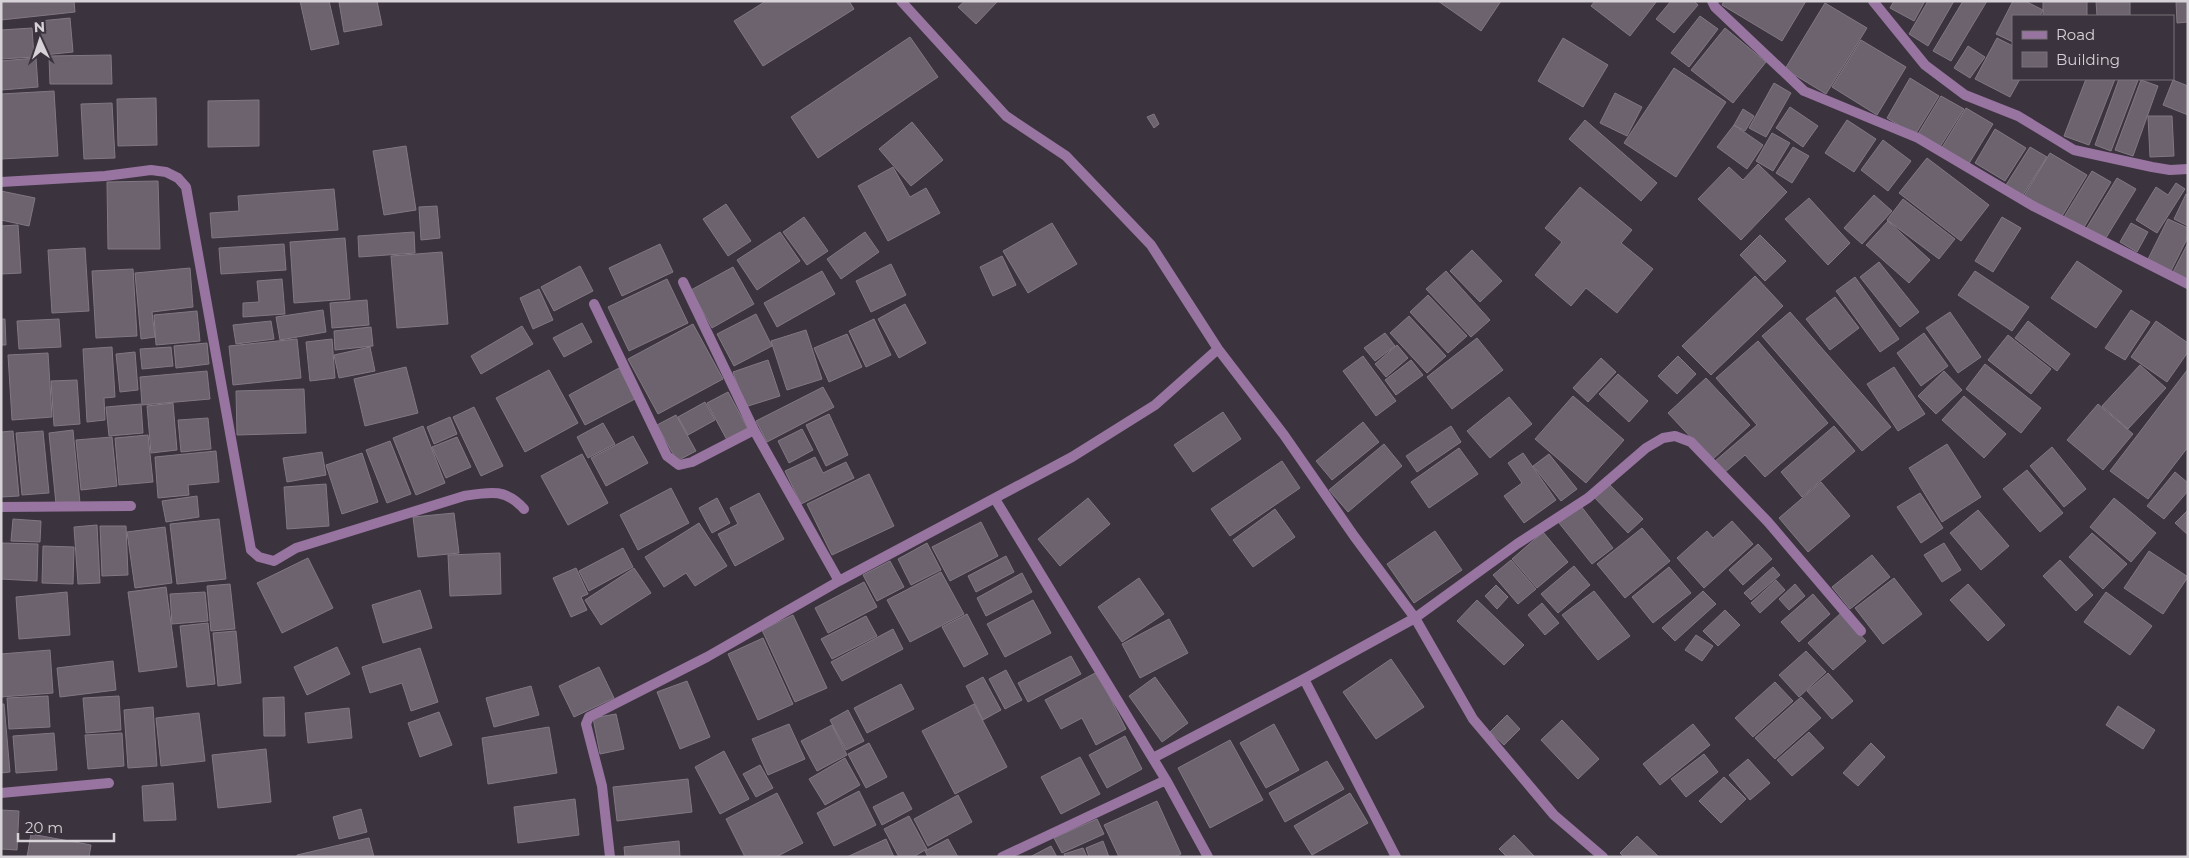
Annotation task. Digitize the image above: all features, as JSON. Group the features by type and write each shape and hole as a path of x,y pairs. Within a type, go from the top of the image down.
{"street":[{"path":"900,1 1006,116 1066,156 1151,245 1218,349 1284,435 1354,536 1415,618 1474,719 1554,815 1603,857"},
{"path":"1712,1 1715,7 1804,91 1918,138 2033,206 2188,284"},
{"path":"1873,1 1926,65 1966,95 2018,116 2074,150 2152,167 2170,170 2188,169"},
{"path":"1,182 105,176 151,170 166,172 178,178 186,187 251,550 259,557 274,561 296,548 464,496 490,492 502,494 516,499 524,510"},
{"path":"683,282 754,430 839,582"},
{"path":"594,304 667,456 679,465 692,462 754,430"},
{"path":"610,857 602,786 586,724 589,716 707,657 839,582 1072,457 1155,405 1218,349"},
{"path":"1153,758 1415,618 1517,544 1588,498 1646,448 1663,438 1675,436 1691,442 1768,522 1861,631"},
{"path":"995,498 1153,758 1208,857"},
{"path":"1,506 31,508 130,506"},
{"path":"1304,679 1396,857"},
{"path":"1002,857 1166,780"},
{"path":"1,793 109,783"}],"building":[{"path":"1,1 74,1 75,12 1,20"},
{"path":"300,1 329,1 339,44 311,50"},
{"path":"377,1 382,25 344,32 339,2"},
{"path":"766,1 849,1 854,9 763,66 734,21"},
{"path":"965,1 998,1 976,24 958,7"},
{"path":"1438,1 1501,1 1481,31"},
{"path":"1595,1 1657,1 1630,36 1591,6"},
{"path":"1671,1 1694,1 1698,5 1674,33 1656,19"},
{"path":"1724,1 1806,1 1782,41 1722,5"},
{"path":"1894,1 1925,1 1914,21 1890,8"},
{"path":"1928,1 1954,1 1928,46 1909,34"},
{"path":"1963,1 1987,1 1951,61 1933,51"},
{"path":"2013,1 2025,1 2043,10 2040,15 2012,15 2012,42 1996,34"},
{"path":"2043,1 2087,1 2087,15 2043,15"},
{"path":"2096,1 2130,1 2130,15 2097,15"},
{"path":"2176,1 2188,1 2188,22 2177,23"},
{"path":"1825,3 1867,28 1826,94 1785,69"},
{"path":"1700,16 1718,29 1689,67 1671,53"},
{"path":"70,18 73,52 43,55 40,21"},
{"path":"32,28 34,57 1,59 1,30"},
{"path":"1725,28 1766,62 1733,103 1691,70"},
{"path":"910,37 938,77 818,158 791,117"},
{"path":"1563,38 1608,65 1583,107 1538,81"},
{"path":"1997,38 2012,46 2012,80 2019,80 2010,97 1975,79"},
{"path":"1861,40 1906,67 1877,115 1832,87"},
{"path":"1968,46 1985,57 1970,78 1954,68"},
{"path":"111,55 112,84 50,84 49,56"},
{"path":"36,58 38,87 1,90 1,61"},
{"path":"1674,68 1726,102 1676,177 1624,143"},
{"path":"1910,78 1939,96 1915,135 1887,118"},
{"path":"2086,80 2115,80 2089,145 2064,136"},
{"path":"2119,80 2138,80 2111,151 2095,145"},
{"path":"2141,80 2158,86 2133,156 2115,150"},
{"path":"2173,80 2188,86 2188,115 2163,105"},
{"path":"1774,83 1791,93 1766,137 1749,128"},
{"path":"54,91 58,156 1,159 1,94"},
{"path":"1615,93 1642,107 1627,136 1600,123"},
{"path":"1941,96 1964,109 1940,147 1918,134"},
{"path":"156,98 157,145 118,146 117,99"},
{"path":"259,100 259,146 208,147 208,101"},
{"path":"112,103 115,158 84,159 81,104"},
{"path":"1790,107 1818,126 1803,147 1776,128"},
{"path":"1966,108 1993,124 1968,165 1941,149"},
{"path":"1743,109 1754,116 1745,131 1734,125"},
{"path":"1154,114 1159,124 1154,128 1147,117"},
{"path":"2148,116 2172,116 2174,156 2150,157"},
{"path":"1585,120 1657,183 1641,201 1569,139"},
{"path":"1847,120 1876,139 1854,172 1825,153"},
{"path":"912,122 943,160 911,186 879,149"},
{"path":"1734,125 1763,145 1747,169 1717,147"},
{"path":"1995,129 2026,148 2005,181 1975,163"},
{"path":"1772,133 1790,143 1773,171 1756,161"},
{"path":"1883,140 1911,161 1888,191 1861,170"},
{"path":"406,146 416,210 384,215 373,151"},
{"path":"1793,147 1809,156 1792,183 1776,173"},
{"path":"2030,147 2047,157 2023,195 2006,185"},
{"path":"2050,153 2087,175 2061,218 2024,196"},
{"path":"1927,158 1989,205 1961,241 1899,193"},
{"path":"1758,164 1787,192 1741,240 1698,199 1729,167 1743,180"},
{"path":"893,167 910,197 926,188 940,213 888,241 858,186"},
{"path":"2092,171 2111,182 2083,229 2064,217"},
{"path":"2117,178 2136,189 2104,241 2086,229"},
{"path":"158,181 160,249 108,249 107,182"},
{"path":"2176,183 2185,189 2157,233 2136,220 2156,187 2168,195"},
{"path":"1580,187 1632,230 1621,243 1653,269 1617,313 1586,288 1571,306 1535,275 1562,242 1545,228"},
{"path":"334,189 338,230 212,238 210,213 239,211 238,196"},
{"path":"1,191 35,198 29,226 1,220"},
{"path":"2186,194 2188,195 2188,226 2174,219"},
{"path":"1874,195 1892,211 1862,244 1844,228"},
{"path":"1809,198 1850,243 1828,265 1785,219"},
{"path":"1903,199 1955,239 1939,259 1887,220"},
{"path":"726,204 751,241 728,256 703,219"},
{"path":"437,206 440,238 421,240 419,207"},
{"path":"804,217 828,251 807,265 783,232"},
{"path":"2002,217 2021,228 1993,272 1975,261"},
{"path":"2168,219 2188,228 2188,237 2171,271 2148,259"},
{"path":"1888,221 1930,260 1909,283 1866,245"},
{"path":"1052,223 1077,264 1028,293 1003,251"},
{"path":"2131,223 2148,232 2137,252 2120,242"},
{"path":"18,225 21,273 1,274 1,226"},
{"path":"414,232 415,253 359,257 358,236"},
{"path":"780,232 800,261 757,290 737,260"},
{"path":"865,232 879,252 841,279 827,259"},
{"path":"1760,235 1786,261 1765,281 1740,255"},
{"path":"345,238 350,299 294,303 290,242"},
{"path":"2188,243 2188,280 2173,272"},
{"path":"284,244 286,270 221,274 219,248"},
{"path":"660,244 673,272 622,296 609,268"},
{"path":"85,248 89,311 52,313 48,250"},
{"path":"1472,250 1502,281 1480,302 1450,271"},
{"path":"442,252 448,324 397,328 391,256"},
{"path":"1002,256 1016,285 993,296 980,267"},
{"path":"2077,261 2122,291 2096,328 2051,298"},
{"path":"1879,262 1919,312 1900,327 1860,277"},
{"path":"891,264 906,295 871,312 856,281"},
{"path":"580,266 593,291 554,311 541,287"},
{"path":"733,267 754,304 712,328 691,290"},
{"path":"190,268 193,307 152,312 155,337 141,339 135,273"},
{"path":"133,269 137,336 96,338 92,271"},
{"path":"822,271 835,294 777,327 764,303"},
{"path":"1446,271 1490,320 1471,337 1426,289"},
{"path":"1975,271 2029,307 2012,331 1958,295"},
{"path":"1755,276 1783,306 1711,375 1682,346"},
{"path":"1855,277 1899,339 1880,352 1836,291"},
{"path":"282,279 285,314 243,317 243,303 259,302 257,281"},
{"path":"667,279 688,323 629,351 608,307"},
{"path":"539,289 553,320 533,329 520,298"},
{"path":"1428,295 1467,336 1448,353 1410,312"},
{"path":"1835,297 1859,328 1830,350 1806,319"},
{"path":"367,300 369,325 332,328 330,303"},
{"path":"905,304 926,343 899,358 878,319"},
{"path":"323,310 326,332 280,340 276,317"},
{"path":"2131,310 2150,322 2125,360 2105,348"},
{"path":"197,311 200,341 156,345 154,315"},
{"path":"1790,312 1891,427 1862,451 1762,336"},
{"path":"1950,312 1981,357 1958,373 1926,328"},
{"path":"756,314 772,346 734,366 717,334"},
{"path":"1409,316 1446,356 1427,373 1390,333"},
{"path":"1,319 5,319 6,345 1,345"},
{"path":"59,319 61,347 19,349 17,321"},
{"path":"874,319 891,355 866,367 849,331"},
{"path":"271,321 274,339 236,344 233,325"},
{"path":"2028,321 2070,354 2057,371 2015,338"},
{"path":"2156,321 2188,343 2188,352 2167,382 2131,357"},
{"path":"582,323 592,342 564,357 553,338"},
{"path":"693,324 723,379 658,414 628,359"},
{"path":"522,326 533,344 481,374 471,356"},
{"path":"371,327 373,346 335,350 334,331"},
{"path":"806,330 822,379 787,390 771,341"},
{"path":"1385,333 1395,346 1375,361 1364,348"},
{"path":"1924,333 1948,366 1921,386 1897,353"},
{"path":"847,334 862,367 829,382 814,348"},
{"path":"2008,335 2051,369 2031,394 1988,360"},
{"path":"1477,338 1503,370 1452,409 1427,377"},
{"path":"297,339 301,378 233,385 229,346"},
{"path":"332,339 335,378 310,381 306,342"},
{"path":"1758,341 1828,423 1765,477 1745,455 1724,473 1715,461 1757,425 1716,378"},
{"path":"207,343 209,364 176,368 174,346"},
{"path":"1397,345 1408,358 1386,377 1375,364"},
{"path":"112,347 115,397 104,398 105,420 87,422 83,349"},
{"path":"171,347 173,366 142,369 140,349"},
{"path":"370,347 375,371 339,378 334,355"},
{"path":"135,352 138,390 120,392 116,354"},
{"path":"48,353 52,417 12,420 8,355"},
{"path":"1363,356 1396,401 1376,416 1343,371"},
{"path":"1678,356 1696,374 1677,394 1658,376"},
{"path":"1601,358 1616,372 1588,402 1573,388"},
{"path":"768,360 780,396 745,407 733,372"},
{"path":"1411,360 1423,375 1396,395 1385,380"},
{"path":"1985,364 2041,408 2021,433 1966,389"},
{"path":"2140,365 2166,388 2128,429 2102,406"},
{"path":"406,367 418,413 365,426 354,379"},
{"path":"1894,367 1925,414 1898,431 1867,384"},
{"path":"619,368 635,399 585,425 569,395"},
{"path":"2188,369 2188,447 2148,499 2110,471"},
{"path":"549,370 578,423 525,452 496,398"},
{"path":"207,371 210,399 142,405 140,377"},
{"path":"1944,371 1962,390 1936,414 1918,396"},
{"path":"1618,374 1648,401 1629,422 1599,394"},
{"path":"1706,378 1750,425 1712,460 1668,413"},
{"path":"77,380 80,424 54,426 51,381"},
{"path":"823,387 834,407 767,442 756,421"},
{"path":"304,389 306,433 237,435 236,391"},
{"path":"728,392 748,429 727,440 707,403"},
{"path":"1573,396 1624,440 1586,483 1535,439"},
{"path":"1964,396 2006,434 1984,458 1942,420"},
{"path":"1509,397 1532,424 1490,458 1467,431"},
{"path":"705,402 715,420 688,435 678,417"},
{"path":"173,403 177,450 151,453 147,406"},
{"path":"141,404 143,433 109,436 106,407"},
{"path":"2098,404 2133,434 2103,470 2067,440"},
{"path":"474,407 503,466 481,476 453,417"},
{"path":"1223,412 1241,439 1193,472 1174,445"},
{"path":"829,414 848,455 826,466 806,425"},
{"path":"676,415 696,451 677,461 657,425"},
{"path":"450,417 457,434 434,444 427,427"},
{"path":"208,418 211,449 181,452 178,420"},
{"path":"1363,422 1379,442 1332,480 1316,461"},
{"path":"603,423 615,444 588,458 577,437"},
{"path":"423,426 445,483 416,495 393,438"},
{"path":"1451,426 1461,442 1417,472 1406,456"},
{"path":"1834,426 1855,451 1802,497 1781,472"},
{"path":"802,429 813,450 789,463 778,441"},
{"path":"73,430 80,503 56,504 49,433"},
{"path":"13,431 19,496 1,497 1,432"},
{"path":"43,431 49,493 22,495 16,433"},
{"path":"148,435 153,482 119,485 115,438"},
{"path":"633,436 648,463 606,486 591,458"},
{"path":"112,437 117,486 81,490 76,440"},
{"path":"457,437 471,467 446,478 432,447"},
{"path":"390,441 411,494 387,503 366,450"},
{"path":"1384,444 1402,466 1348,512 1329,490"},
{"path":"1947,444 1981,497 1942,522 1909,468"},
{"path":"2052,447 2086,489 2064,507 2030,466"},
{"path":"1459,448 1478,474 1429,508 1411,482"},
{"path":"216,451 219,482 188,485 189,495 158,498 155,457"},
{"path":"322,452 326,475 287,482 283,458"},
{"path":"362,453 378,502 342,514 326,465"},
{"path":"1523,453 1556,500 1524,523 1504,496 1522,483 1508,463"},
{"path":"582,454 608,503 568,525 541,476"},
{"path":"1549,454 1577,489 1561,501 1533,466"},
{"path":"815,457 823,473 846,462 854,478 801,504 785,471"},
{"path":"1282,461 1300,488 1230,536 1211,509"},
{"path":"2027,470 2063,513 2040,532 2003,489"},
{"path":"2175,472 2188,483 2188,491 2164,519 2147,506"},
{"path":"869,474 894,526 832,555 807,504"},
{"path":"1821,482 1850,516 1808,552 1779,518"},
{"path":"1608,483 1643,519 1628,533 1594,497"},
{"path":"326,484 329,526 287,529 284,487"},
{"path":"671,488 689,523 638,550 620,515"},
{"path":"759,493 784,539 735,566 718,534 738,524 730,508"},
{"path":"1920,493 1943,528 1921,543 1897,507"},
{"path":"197,496 199,517 166,522 162,501"},
{"path":"717,498 730,523 712,533 699,508"},
{"path":"1088,498 1110,524 1060,566 1038,539"},
{"path":"2114,498 2156,533 2131,562 2090,527"},
{"path":"1581,506 1613,548 1592,564 1559,523"},
{"path":"1275,509 1295,537 1253,567 1233,540"},
{"path":"1978,510 2009,546 1981,570 1950,533"},
{"path":"2188,510 2188,535 2175,523"},
{"path":"454,513 459,553 418,557 413,517"},
{"path":"13,519 41,521 40,542 11,541"},
{"path":"219,519 226,579 177,584 170,524"},
{"path":"1732,521 1753,544 1704,588 1677,558 1707,531 1713,538"},
{"path":"981,522 998,556 950,581 932,547"},
{"path":"699,523 727,566 695,586 686,573 664,587 645,557"},
{"path":"97,525 100,583 78,584 74,527"},
{"path":"100,526 126,526 128,575 102,576"},
{"path":"165,527 172,583 135,588 127,532"},
{"path":"1642,528 1670,561 1625,598 1597,564"},
{"path":"1435,531 1462,570 1414,603 1387,564"},
{"path":"1543,532 1568,562 1537,588 1512,559"},
{"path":"2092,533 2127,564 2103,589 2069,557"},
{"path":"1,543 38,544 37,581 1,579"},
{"path":"927,543 941,570 911,585 898,559"},
{"path":"1944,543 1961,570 1942,582 1924,555"},
{"path":"1758,544 1772,559 1743,585 1729,570"},
{"path":"43,546 74,547 73,584 42,583"},
{"path":"623,548 633,567 589,591 579,571"},
{"path":"2149,551 2188,577 2163,614 2124,588"},
{"path":"500,553 501,594 450,596 448,555"},
{"path":"1872,555 1890,577 1850,609 1832,587"},
{"path":"1006,556 1014,572 976,592 968,576"},
{"path":"308,558 333,608 282,633 257,583"},
{"path":"1511,560 1536,589 1518,604 1493,575"},
{"path":"2060,560 2093,595 2076,611 2043,576"},
{"path":"890,561 904,587 877,601 863,575"},
{"path":"1574,566 1590,585 1558,613 1541,594"},
{"path":"1669,567 1691,593 1653,623 1632,597"},
{"path":"1773,567 1780,575 1751,600 1744,593"},
{"path":"576,568 588,594 581,597 587,610 571,617 553,578"},
{"path":"634,568 651,593 601,625 585,600"},
{"path":"941,572 964,614 910,642 887,600"},
{"path":"1022,573 1032,592 986,616 977,598"},
{"path":"1139,578 1164,614 1122,642 1098,607"},
{"path":"1894,578 1922,614 1883,644 1855,608"},
{"path":"1776,580 1785,590 1760,613 1751,603"},
{"path":"864,582 877,607 828,633 815,608"},
{"path":"230,584 235,629 211,631 207,586"},
{"path":"1795,584 1805,596 1789,610 1779,599"},
{"path":"1968,584 2005,625 1988,641 1950,600"},
{"path":"1496,585 1508,597 1497,609 1485,596"},
{"path":"166,587 177,667 139,672 128,592"},
{"path":"420,590 432,628 383,643 372,605"},
{"path":"1594,591 1630,636 1598,660 1562,615"},
{"path":"1703,591 1716,604 1675,641 1662,628"},
{"path":"67,592 70,635 19,639 16,597"},
{"path":"205,592 208,621 172,624 170,594"},
{"path":"2106,592 2152,626 2130,655 2084,622"},
{"path":"1813,594 1830,614 1799,642 1781,622"},
{"path":"1033,600 1051,633 1005,657 987,624"},
{"path":"1477,600 1524,645 1504,665 1457,621"},
{"path":"1542,603 1559,623 1545,635 1528,615"},
{"path":"1725,610 1740,625 1718,646 1703,631"},
{"path":"1841,613 1866,641 1833,670 1808,643"},
{"path":"967,614 988,654 964,667 942,627"},
{"path":"793,615 827,688 795,702 762,630"},
{"path":"866,616 877,636 832,659 821,639"},
{"path":"1169,619 1188,653 1140,678 1122,644"},
{"path":"208,623 215,684 187,687 180,626"},
{"path":"893,629 903,649 842,681 831,662"},
{"path":"236,631 241,683 218,686 213,633"},
{"path":"1696,635 1713,646 1702,661 1685,650"},
{"path":"763,638 793,704 758,720 728,654"},
{"path":"337,647 350,674 307,695 294,667"},
{"path":"420,648 438,702 411,711 402,683 370,693 362,667"},
{"path":"50,650 53,693 1,697 1,654"},
{"path":"1806,651 1826,672 1799,697 1779,675"},
{"path":"1071,656 1081,674 1028,702 1018,683"},
{"path":"1391,659 1424,707 1376,739 1343,692"},
{"path":"113,661 116,690 60,697 57,668"},
{"path":"599,667 614,698 574,717 559,686"},
{"path":"1006,670 1022,700 1005,709 989,679"},
{"path":"1097,672 1126,729 1096,745 1082,718 1061,729 1045,700"},
{"path":"1828,673 1853,701 1832,719 1807,691"},
{"path":"983,677 1001,710 983,720 966,686"},
{"path":"1155,677 1188,723 1162,742 1129,696"},
{"path":"687,681 710,737 680,749 657,692"},
{"path":"1775,682 1793,701 1753,737 1735,718"},
{"path":"901,684 914,709 867,733 854,708"},
{"path":"531,686 539,715 494,727 486,698"},
{"path":"48,696 50,727 9,729 7,698"},
{"path":"119,696 121,730 86,733 83,698"},
{"path":"284,697 285,736 264,736 263,698"},
{"path":"1801,697 1821,718 1775,759 1755,738"},
{"path":"1,704 4,704 10,772 1,773"},
{"path":"974,704 1007,767 955,794 922,731"},
{"path":"2118,706 2155,730 2143,749 2106,725"},
{"path":"153,707 157,766 128,768 124,710"},
{"path":"349,708 352,738 308,743 305,713"},
{"path":"848,710 864,741 846,750 830,720"},
{"path":"439,712 452,745 420,757 408,723"},
{"path":"199,713 205,761 161,766 156,718"},
{"path":"616,714 624,749 600,754 593,718"},
{"path":"1507,715 1520,729 1504,745 1490,732"},
{"path":"1562,720 1599,759 1578,779 1541,740"},
{"path":"789,724 805,759 768,775 752,739"},
{"path":"1274,724 1299,770 1266,788 1240,743"},
{"path":"1693,724 1710,745 1660,785 1643,764"},
{"path":"832,725 847,755 817,771 801,741"},
{"path":"549,727 557,773 488,784 482,738"},
{"path":"1809,732 1824,748 1792,776 1777,760"},
{"path":"54,733 57,770 16,773 13,736"},
{"path":"122,733 124,766 88,769 85,735"},
{"path":"1125,736 1142,769 1107,788 1089,755"},
{"path":"1230,740 1263,800 1210,828 1178,768"},
{"path":"869,743 887,777 866,788 848,754"},
{"path":"1871,743 1885,757 1858,786 1843,773"},
{"path":"266,749 271,802 218,808 212,755"},
{"path":"724,751 749,799 720,814 695,767"},
{"path":"1704,754 1718,772 1686,797 1671,779"},
{"path":"1080,757 1100,794 1061,814 1041,777"},
{"path":"845,758 860,785 825,805 809,779"},
{"path":"1748,759 1770,783 1750,800 1729,775"},
{"path":"1327,761 1344,789 1285,822 1269,793"},
{"path":"760,765 773,788 756,797 743,774"},
{"path":"1724,777 1746,799 1721,823 1699,801"},
{"path":"688,779 692,812 617,821 613,787"},
{"path":"173,783 176,820 144,821 142,786"},
{"path":"859,791 876,825 834,846 817,813"},
{"path":"903,792 912,809 882,825 873,807"},
{"path":"777,793 803,843 776,857 745,857 726,819"},
{"path":"1350,793 1368,823 1312,855 1294,826"},
{"path":"958,795 972,822 928,846 914,819"},
{"path":"575,799 579,835 518,843 514,807"},
{"path":"1157,801 1181,854 1175,857 1119,857 1104,825"},
{"path":"361,809 367,832 339,839 333,817"},
{"path":"1,810 19,811 17,850 1,849"},
{"path":"909,816 927,849 913,857 899,857 884,829"},
{"path":"1097,819 1104,834 1062,853 1054,838"},
{"path":"31,834 91,845 89,857 27,857"},
{"path":"1514,835 1535,857 1507,857 1499,849"},
{"path":"1637,836 1659,857 1624,857 1620,853"},
{"path":"369,838 374,857 297,857 297,855"},
{"path":"886,839 894,857 847,857"},
{"path":"948,839 958,857 928,857 925,851"},
{"path":"679,841 680,857 625,857 624,847"},
{"path":"1103,841 1109,857 1089,857 1086,848"},
{"path":"1051,846 1057,857 1030,857"},
{"path":"1083,848 1087,857 1065,857 1064,854"}]}
